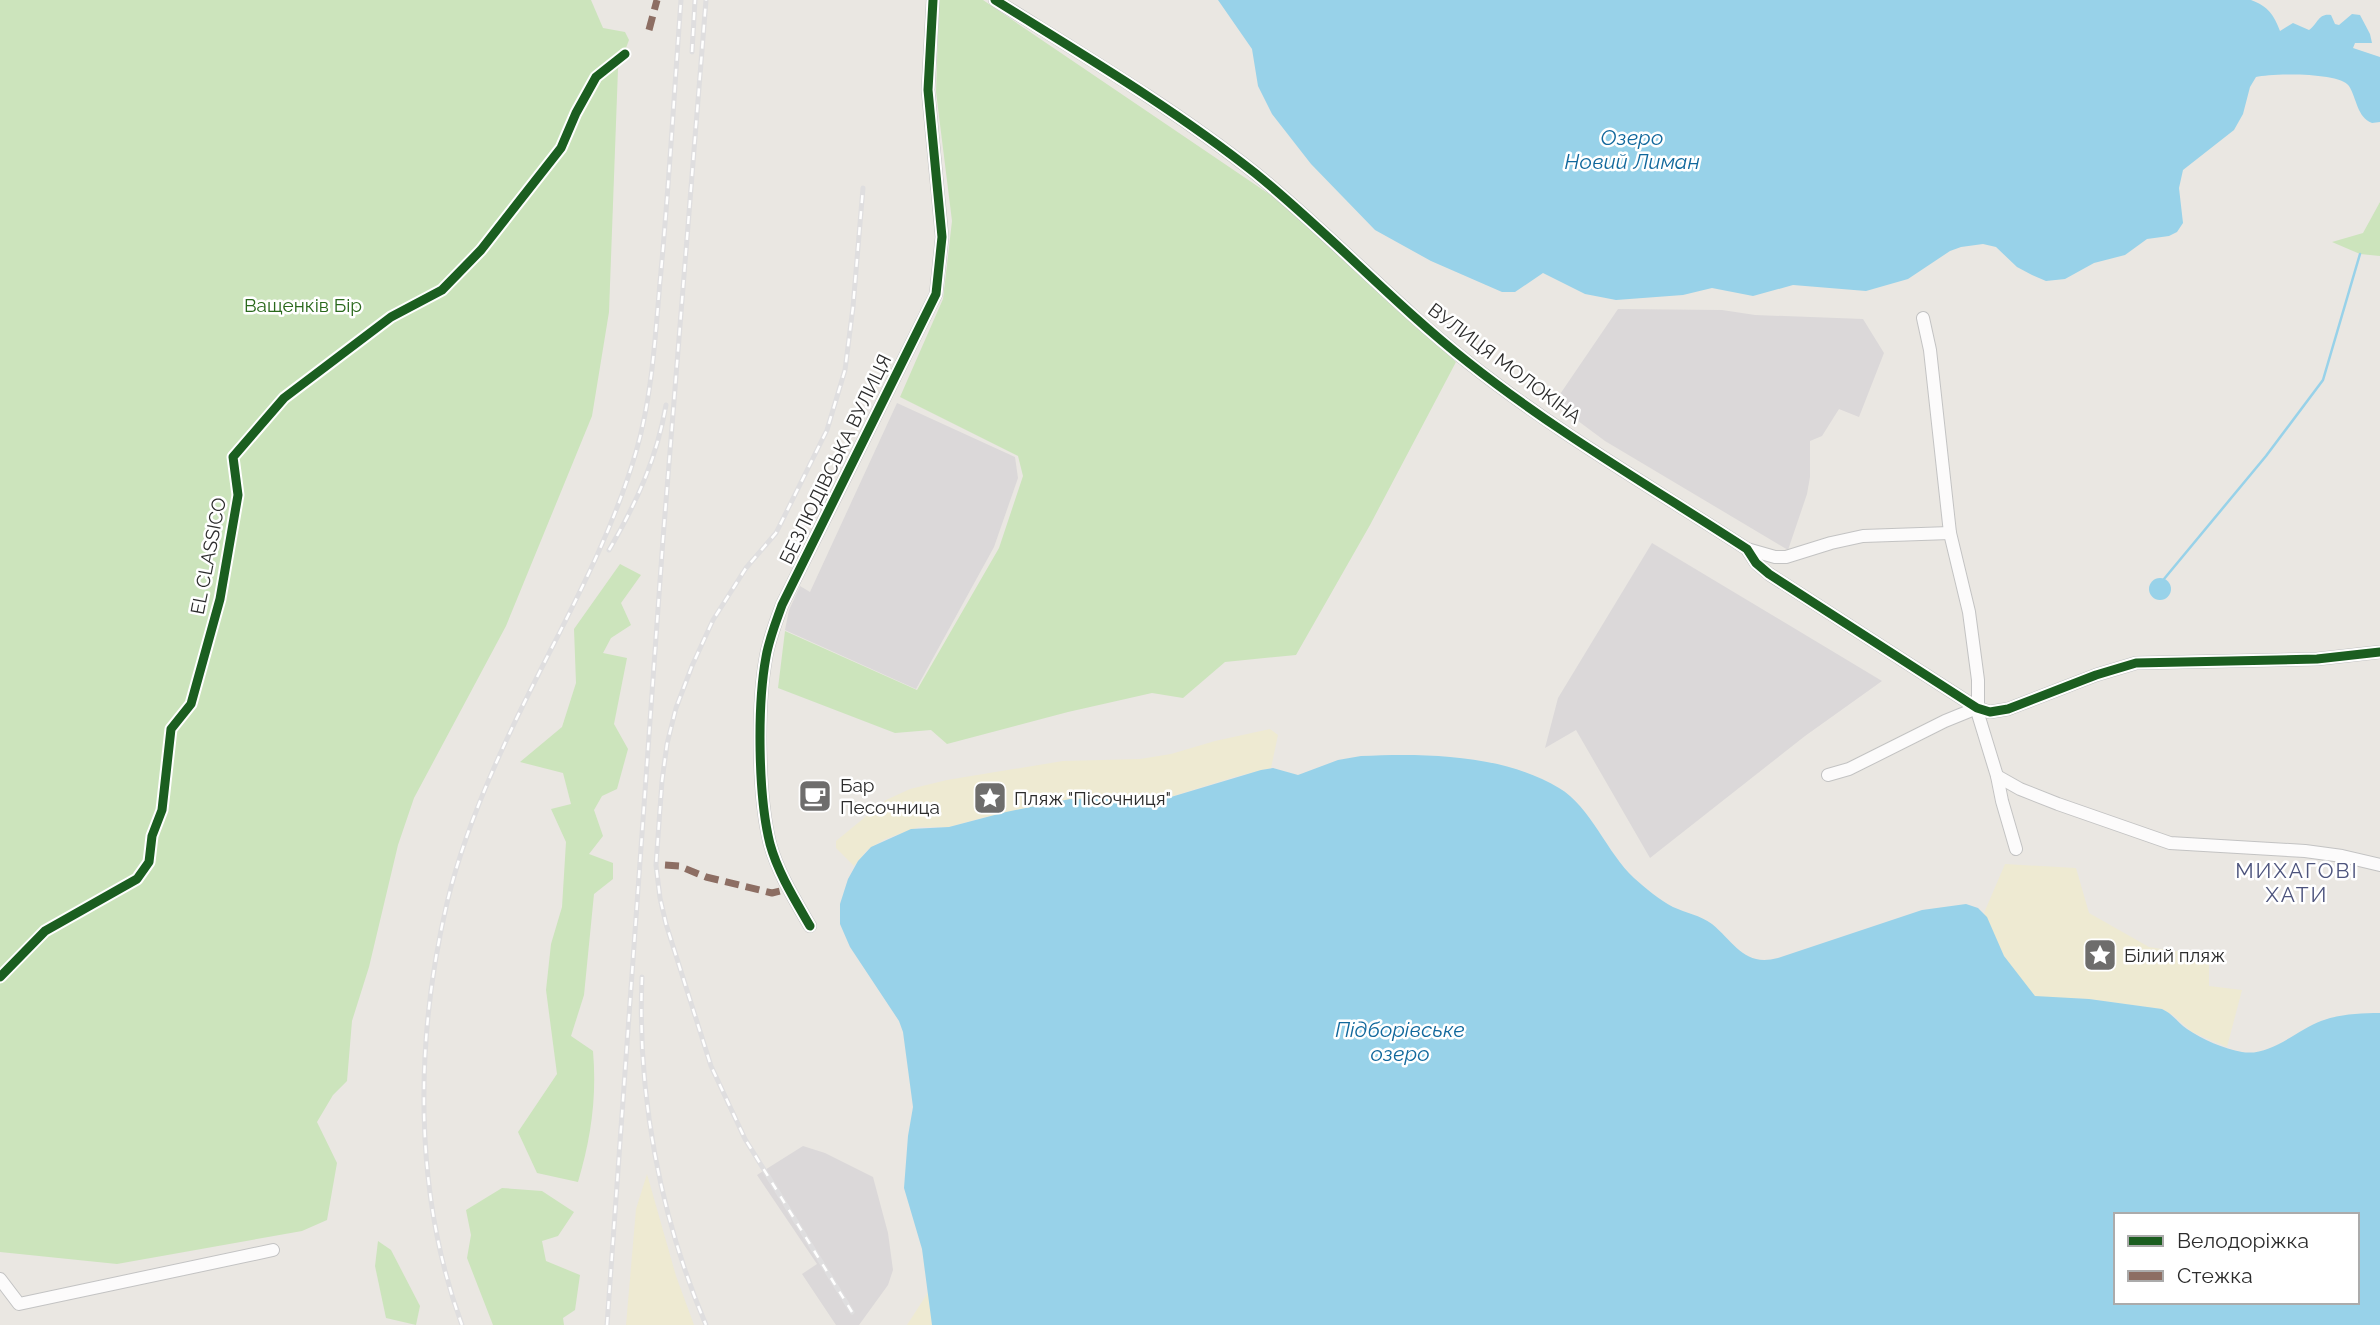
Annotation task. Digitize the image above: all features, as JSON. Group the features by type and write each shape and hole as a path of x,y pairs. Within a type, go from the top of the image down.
{"street":[{"name":"БЕЗЛЮДІВСЬКА ВУЛИЦЯ","path":"810,926 776,861 767,827 761,721 765,658 782,606 936,294 942,237 928,90 933,0"},
{"name":"ВУЛИЦЯ МОЛОКІНА","path":"995,0 1203,133 1302,212 1470,364 1559,428 1747,549 1756,564 1769,574 1977,708"},
{"path":"1923,318 1930,350 1950,533 1969,612 1978,680 1977,708 2016,849"},
{"path":"1747,549 1786,557 1863,536 1950,533"},
{"path":"1828,775 1849,769 1977,708 1990,712 2008,709 2096,675 2136,663 2317,659 2380,652"},
{"path":"1997,776 2020,789 2058,804 2170,843 2305,851 2380,864"},
{"path":"0,1279 19,1304 273,1250"}],"shaded area":[{"path":"1618,309 1722,310 1755,315 1863,319 1884,353 1859,417 1839,409 1822,436 1810,441 1807,494 1788,550 1605,441 1554,403"},
{"path":"897,403 1015,457 1018,478 994,547 916,689 785,630 789,610 800,586 810,592"},
{"path":"1652,543 1882,681 1805,736 1650,858 1576,730 1545,748 1558,698"},
{"path":"803,1146 825,1153 873,1177 888,1233 893,1270 888,1285 859,1325 836,1325 802,1274 817,1264 757,1175"}],"green space":[{"name":"Ващенків Бір","path":"0,0 591,0 603,28 625,32 629,40 618,69 609,312 592,416 506,626 414,798 398,845 369,967 352,1021 347,1081 333,1095 317,1122 337,1163 327,1220 302,1231 117,1264 0,1252"},
{"path":"939,0 983,0 1291,209 1456,362 1370,525 1296,655 1225,662 1183,698 1152,693 947,744 931,730 895,733 778,688 785,631 917,690 999,548 1023,476 1018,456 900,397 943,299 952,221 936,92"},
{"path":"2380,202 2380,256 2360,254 2332,242 2363,233"},
{"path":"620,564 641,575 621,603 631,625 611,638 603,653 627,658 614,724 628,749 617,789 602,796 594,810 603,836 589,854 613,863 613,879 594,894 584,995 571,1036 593,1051 594,1068 592,1117 578,1182 537,1173 518,1132 557,1074 546,990 551,944 562,907 566,842 551,809 571,804 563,773 520,762 562,727 576,683 574,629"},
{"path":"502,1188 542,1191 574,1212 558,1236 542,1241 546,1261 580,1275 575,1310 563,1318 564,1325 493,1325 467,1258 471,1235 466,1210"},
{"path":"378,1241 391,1250 420,1306 416,1325 386,1318 375,1266"}],"sand":[{"name":"Пляж \"Пісочниця\"","path":"1270,729 1278,735 1271,768 1151,803 1104,798 985,817 949,827 919,827 885,839 867,850 854,866 836,848 836,841 886,800 910,789 947,780 1063,761 1140,759 1171,754"},
{"name":"Білий пляж","path":"2005,864 2076,868 2089,913 2149,947 2209,956 2209,986 2242,990 2227,1047 2192,1032 2162,1009 2089,999 2037,997 2030,992 2004,956 1984,913"},
{"path":"647,1174 676,1276 694,1325 626,1325 636,1209"},
{"path":"929,1291 932,1325 907,1325"}],"water":[{"name":"Озеро Новий Лиман","path":"1218,0 2251,0 2270,12 2280,31 2293,23 2309,30 2321,17 2327,15 2331,15 2335,24 2339,25 2352,14 2360,15 2372,43 2355,43 2353,48 2380,57 2380,122 2372,123 2363,117 2349,86 2343,81 2305,75 2256,77 2250,87 2243,114 2234,130 2183,170 2179,188 2183,223 2177,232 2147,239 2125,255 2094,263 2065,279 2046,281 2017,267 1996,247 1983,244 1950,251 1908,279 1866,291 1793,285 1753,296 1712,288 1683,295 1616,300 1585,294 1543,273 1515,292 1502,292 1431,261 1375,230 1311,164 1272,114 1258,86 1252,49"},
{"path":"2160,578 2168,581 2171,589 2168,597 2160,600 2152,597 2149,589 2152,581"},
{"name":"Підборівське озеро","path":"1411,755 1488,762 1537,777 1570,796 1590,818 1624,868 1643,886 1673,907 1712,924 1741,951 1757,959 1778,958 1922,910 1966,904 1978,908 1987,917 2004,956 2035,996 2089,999 2162,1009 2193,1033 2235,1051 2263,1051 2328,1019 2350,1014 2380,1013 2380,1325 932,1325 922,1249 904,1188 913,1107 903,1032 899,1021 850,947 840,924 840,904 848,879 858,861 871,847 911,829 949,827 1070,799 1104,798 1151,803 1273,768 1298,775 1338,760 1361,756"}],"waterway":[{"path":"2164,579 2266,456 2323,380 2360,254"}],"railway":[{"path":"462,1325 434,1222 427,1169 425,1062 436,955 452,882 480,801 523,705 593,563 624,490 636,452 649,389 654,346 681,0"},
{"path":"692,52 695,0"},
{"path":"607,1325 663,539 706,0"},
{"path":"852,1312 745,1139 711,1066 666,924 656,865 667,744 676,708 692,666 713,620 746,568 776,533 827,430 845,370 863,188"},
{"path":"609,550 644,480 657,444 666,405"},
{"path":"642,977 643,1066 655,1154 676,1242 706,1325"}],"marked path":[{"path":"649,30 657,0"},
{"path":"665,865 679,866 706,877 772,893 789,889"}],"cycle path":[{"path":"810,926 787,886 770,844 766,824 760,751 763,677 769,644 782,605 936,294 942,237 928,90 933,0"},
{"path":"995,0 1127,83 1224,149 1282,196 1414,317 1502,388 1570,436 1747,549 1756,563 1769,574 1977,708 1990,712 2008,709 2096,675 2136,663 2317,659 2380,652"},
{"name":"EL CLASSICO","path":"0,977 45,931 137,879 149,862 152,836 162,810 171,729 191,704 220,599 238,495 233,457 284,398 391,317 442,290 481,250 561,148 596,77 625,54"}],"place":[{"name":"Бар Песочница","path":"815,796"},
{"name":"Пляж \"Пісочниця\"","path":"990,798"},
{"name":"Білий пляж","path":"2100,955"}],"district":[{"name":"МИХАГОВІ ХАТИ","path":"2297,882"}]}
